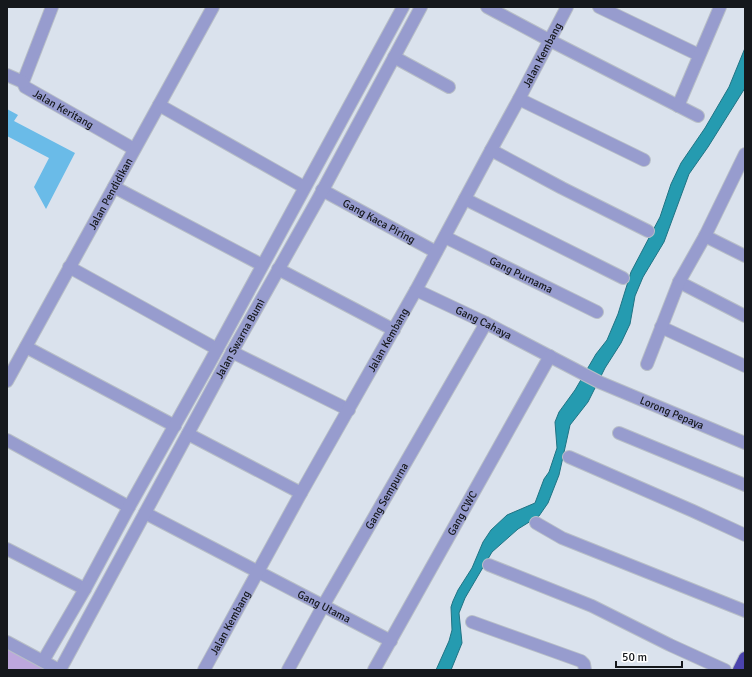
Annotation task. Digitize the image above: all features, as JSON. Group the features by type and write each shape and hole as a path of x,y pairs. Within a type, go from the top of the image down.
{"highway":[{"path":"739,670 745,658"}],"street":[{"name":"Jalan Keritang","path":"52,7 23,82 25,87 134,149"},
{"name":"Jalan Pendidikan","path":"7,381 213,7"},
{"name":"Jalan Swarna Bumi","path":"43,661 85,589 209,364 403,7"},
{"name":"Jalan Swarna Bumi","path":"59,670 421,7"},
{"path":"487,7 698,116"},
{"name":"Jalan Kembang","path":"204,670 301,493 416,290 567,7"},
{"path":"599,7 699,55"},
{"path":"678,106 720,7"},
{"path":"394,57 450,87"},
{"path":"7,75 23,82"},
{"path":"519,99 644,160"},
{"path":"159,105 304,187"},
{"path":"491,150 562,188 648,231"},
{"path":"647,364 679,282 740,176 745,154"},
{"path":"114,187 262,265"},
{"name":"Gang Kaca Piring","path":"322,190 436,252"},
{"path":"465,198 623,278"},
{"path":"295,205 310,212"},
{"path":"705,236 745,256"},
{"name":"Gang Purnama","path":"445,237 597,312"},
{"path":"69,267 217,349"},
{"path":"278,269 394,330"},
{"path":"679,282 745,316"},
{"name":"Gang Cahaya","path":"416,290 486,323 584,374"},
{"name":"Gang Sempurna","path":"288,670 323,606 486,323"},
{"path":"661,327 745,366"},
{"path":"26,347 174,426"},
{"path":"232,352 349,410"},
{"name":"Gang CWC","path":"374,670 550,356"},
{"path":"209,364 222,371"},
{"name":"Lorong Pepaya","path":"584,374 599,382 745,443"},
{"path":"620,433 745,485"},
{"path":"188,434 301,493"},
{"path":"7,440 129,507"},
{"path":"569,457 745,535"},
{"name":"Gang Utama","path":"145,513 391,641"},
{"path":"536,523 562,538 745,611"},
{"path":"108,546 123,554"},
{"path":"7,549 85,589"},
{"path":"489,565 592,606 670,645 725,670"},
{"path":"472,622 581,661 584,664 585,670"},
{"path":"7,642 59,670"}],"shaded area":[{"path":"7,648 48,670 7,670"}],"water":[{"path":"745,48 745,88 689,174 664,242 643,277 635,296 630,324 621,343 605,368 588,402 570,425 559,475 548,503 539,516 518,529 492,552 465,598 459,613 462,643 451,670 436,670 449,641 452,630 451,607 458,590 472,568 483,542 491,530 507,515 535,503 544,479 549,472 557,448 555,422 559,412 575,390 596,354 607,340 618,314 631,272 660,217 671,184 681,163 705,128 729,87"}],"building":[{"path":"7,109 18,115 14,121 75,153 46,209 34,187 49,158 7,136"}]}
